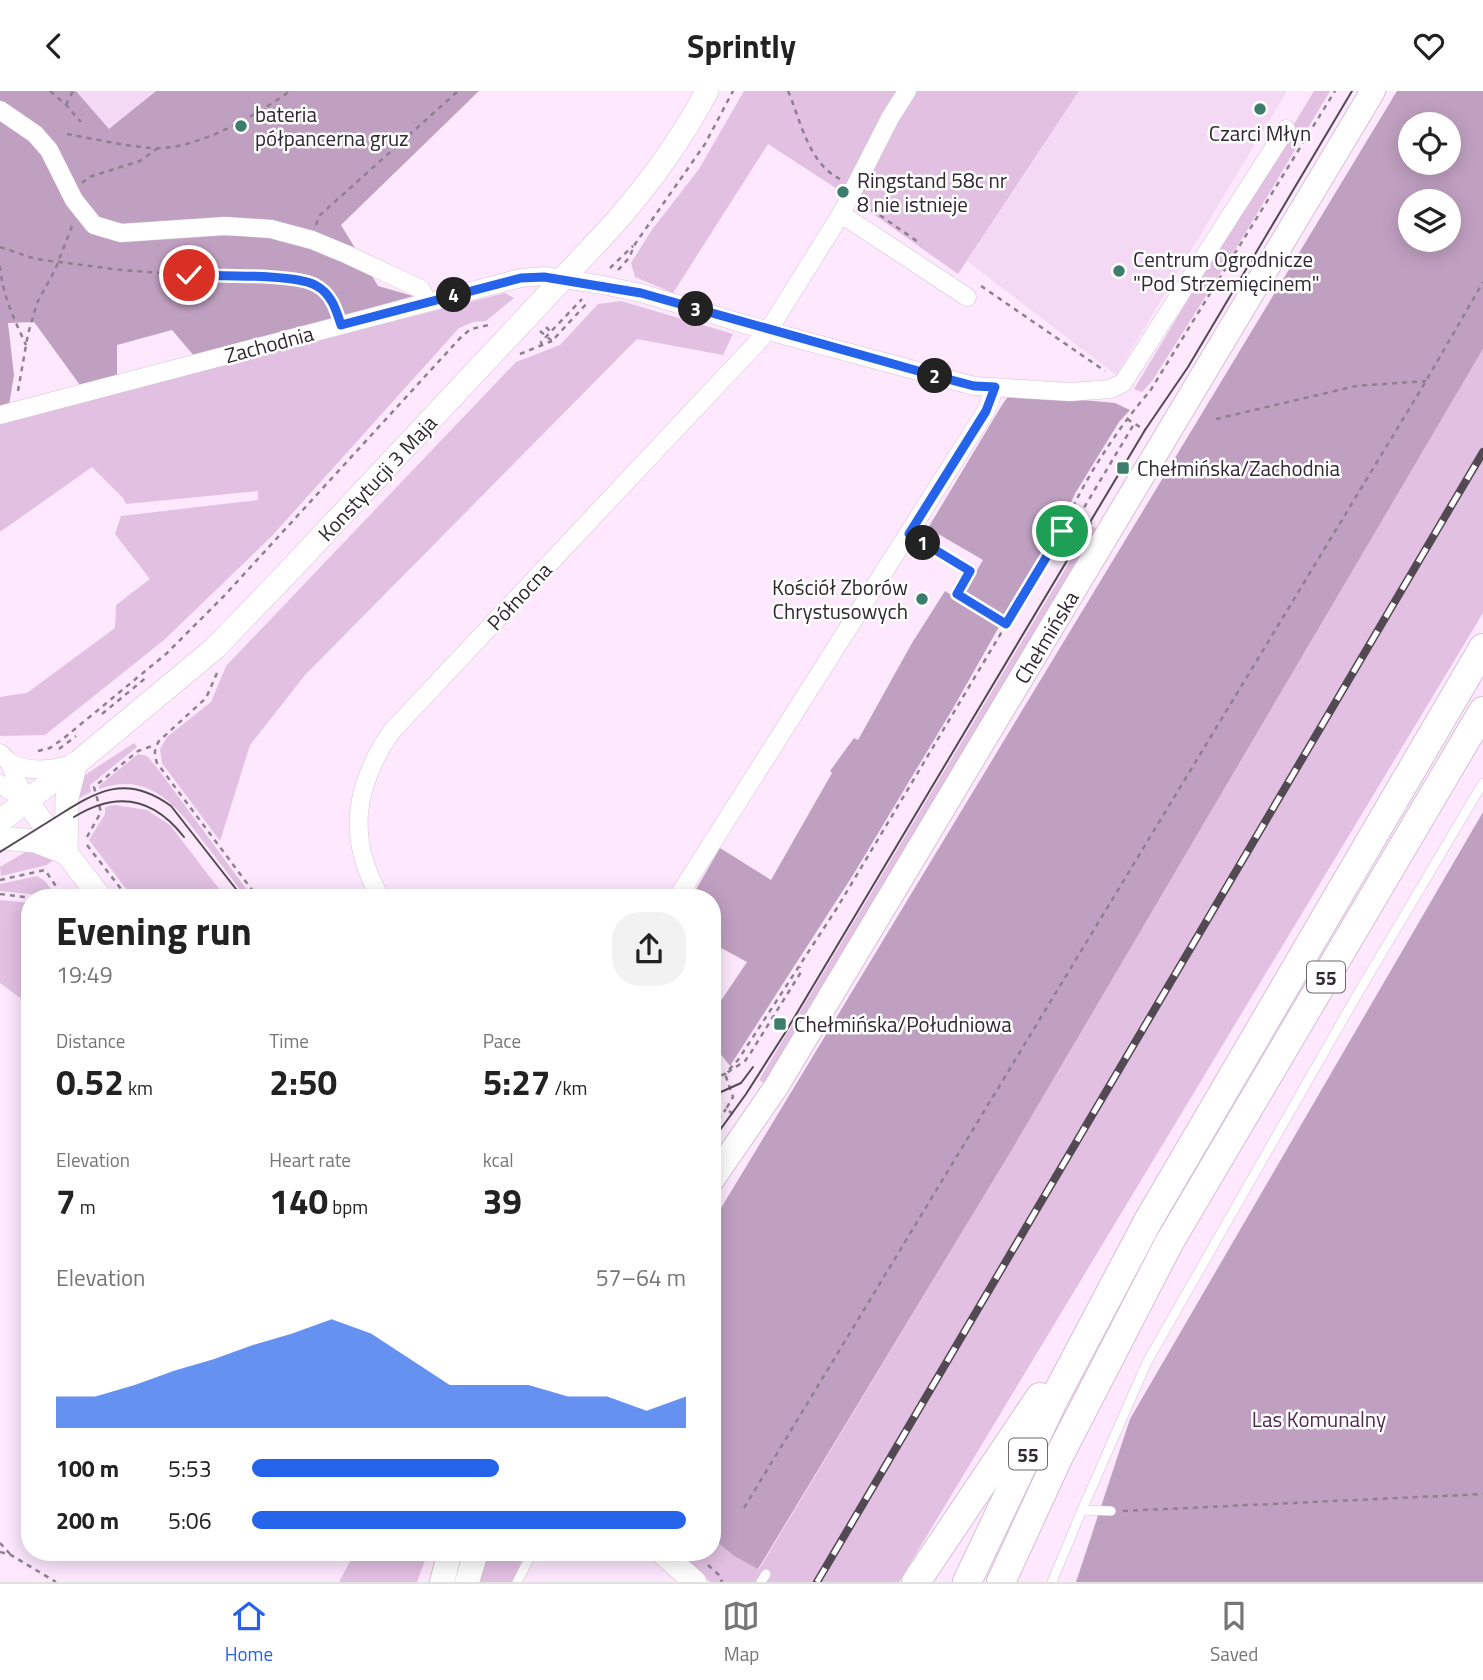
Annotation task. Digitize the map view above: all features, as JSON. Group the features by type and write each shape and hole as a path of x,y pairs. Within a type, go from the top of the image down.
{"main road":[{"name":"Chełmińska","path":"721,1167 776,1087 1373,91"},
{"name":"55","path":"967,1582 1091,1327 1186,1156 1483,648"},
{"name":"55","path":"1001,1582 1059,1456 1169,1243 1483,711"},
{"path":"916,1582 1007,1444 1091,1327"},
{"path":"442,1582 448,1561"},
{"path":"467,1582 473,1561"}],"street":[{"name":"Konstytucji 3 Maja","path":"0,821 76,763 215,647 292,568 656,176 707,91"},
{"name":"Północna","path":"376,889 358,844 359,813 366,777 376,754 391,732 768,331 841,214 890,118 908,91"},
{"path":"0,110 35,134 49,150 74,200 94,225 121,233 225,226 271,229 312,240 421,289 427,302"},
{"path":"1123,383 1286,129"},
{"path":"841,214 974,291"},
{"name":"Zachodnia","path":"6,413 521,278 544,277 641,293 768,331 974,386 1091,391 1110,389 1123,383"},
{"path":"683,889 986,411 995,387"},
{"path":"4,758 26,769 39,770 76,763 67,798 66,853"},
{"path":"4,758 26,801 94,889"},
{"path":"0,784 26,801"},
{"path":"0,838 35,841 66,853"},
{"path":"671,1561 695,1582"}],"lane":[{"path":"1052,1582 1147,1362 1357,995 1483,783"},
{"path":"1082,1510 1111,1511"},
{"path":"517,1582 528,1561"}],"path":[{"path":"50,91 66,104 81,122"},
{"path":"66,104 73,91"},
{"path":"67,134 158,148 173,147 208,137 274,103 290,91"},
{"path":"312,240 319,216 458,91"},
{"path":"615,264 635,244 705,143 733,91"},
{"path":"789,91 813,153 834,176 856,187 871,209 921,244"},
{"path":"725,1074 738,1060 837,908 1062,531 1097,466 1126,419 1150,391 1217,286 1335,91"},
{"path":"6,413 20,384 26,345 37,303 72,225 74,200 80,185 89,177 140,161 158,148"},
{"path":"618,270 629,258 635,244"},
{"path":"0,247 36,259 121,270 294,279 314,284 325,292 336,306 341,325"},
{"path":"0,266 11,313 26,345"},
{"path":"744,1508 1426,381 1483,282"},
{"path":"974,291 1123,383"},
{"path":"512,360 552,341 592,297"},
{"path":"542,346 541,342 583,298"},
{"path":"4,758 44,750 57,743 166,654 224,596 462,336 471,330 489,326 498,319"},
{"path":"532,325 552,341"},
{"path":"1216,419 1356,386 1426,381"},
{"path":"1133,400 1139,405"},
{"path":"1079,516 1135,424"},
{"path":"909,534 970,571 957,594 1006,624"},
{"path":"121,889 84,842 101,812 94,787 138,751 157,744 206,698 219,669"},
{"path":"97,719 153,672"},
{"path":"51,753 79,734"},
{"path":"157,744 154,752 157,763 251,889"},
{"path":"0,880 45,870 58,889"},
{"path":"0,894 21,897"},
{"path":"721,1076 745,1061 751,1054 801,972 799,965"},
{"path":"721,1116 733,1097 725,1074"},
{"path":"726,1109 738,1117"},
{"path":"1111,1511 1483,1494"},
{"path":"0,1543 11,1555"},
{"path":"0,1552 11,1555 56,1582"}],"shaded area":[{"path":"78,91 156,91 109,130"},
{"path":"744,91 1079,91 958,274 842,192 768,144 673,293 635,277 631,263 651,231 699,169"},
{"path":"1079,91 1287,91 1116,375 967,261"},
{"path":"1314,91 1330,91 1237,247 1152,381 1142,392 1134,389"},
{"path":"505,293 514,298 486,321 473,322 459,328 271,537 164,640 45,735 0,736 0,697 27,693 115,628 116,605 150,579 115,534 121,516 258,500 258,491 126,504 92,467 0,532 0,422"},
{"path":"621,301 733,334 723,355 637,339 305,675 250,745 220,841 162,763 160,749 167,737 211,702 226,666 516,362 560,345 598,304"},
{"path":"1483,349 1483,613 899,1582 710,1582 687,1561 721,1561 721,1545 734,1556 759,1569 1010,1153"},
{"path":"1091,526 1098,529 765,1084 759,1080"},
{"path":"134,743 137,747 90,785 91,792 72,802 82,778"},
{"path":"138,754 147,756 246,889 239,889 185,818 162,796 134,785 117,784 99,789 99,786"},
{"path":"115,805 147,810 170,825 219,889 126,889 89,840 105,814 105,807"},
{"path":"29,850 53,860 47,865 1,876 0,867"},
{"path":"37,876 51,889 21,889 21,893 0,891 0,884"},
{"path":"0,900 21,902 21,998 0,983"},
{"path":"350,1561 425,1561 417,1582 339,1582"},
{"path":"484,1561 522,1561 512,1582 479,1582"}],"green space":[{"path":"0,91 76,91 109,129 156,91 479,91 341,225 378,286 413,296 195,357 172,330 117,345 117,375 80,385 34,322 8,323 14,375 9,405 0,407"},
{"path":"1397,91 1483,91 1483,349 1010,1153 758,1569 721,1545 721,1208"},
{"path":"1015,394 1115,403 1130,410 1119,422 1076,492 1053,539 1004,620 963,594 983,560 928,528 1002,405 1007,398"},
{"path":"945,591 1000,625 853,875 730,1066 721,1054 721,1001 747,962 721,948 721,889 696,889 720,848 771,880 832,773 830,771 854,738 858,740 912,643"},
{"name":"Las Komunalny","path":"1483,812 1483,1582 1076,1582 1130,1419"}],"tram line":[{"path":"721,1129 785,1033 1145,430 1188,367 1352,91"},
{"path":"0,852 99,793 112,789 140,790 171,806 236,889"},
{"path":"74,817 105,804 133,802 160,813 184,837"},
{"path":"721,1092 741,1083 753,1067"}],"railway":[{"path":"817,1582 1483,452"}],"place":[{"name":"Czarci Młyn","path":"1260,109"},
{"name":"bateria półpancerna gruz","path":"241,126"},
{"name":"Ringstand 58c nr 8 nie istnieje","path":"843,192"},
{"name":"Centrum Ogrodnicze \"Pod Strzemięcinem\"","path":"1119,271"},
{"name":"Chełmińska/Zachodnia","path":"1123,468"},
{"name":"Kościół Zborów Chrystusowych","path":"922,599"},
{"name":"Chełmińska/Południowa","path":"780,1024"}],"route":[{"path":"189,275 294,279 314,284 325,292 336,306 341,325 521,278 544,277 596,284 641,293 768,331 974,386 995,387 986,411 909,534 970,571 957,594 1006,624 1062,531"}]}
